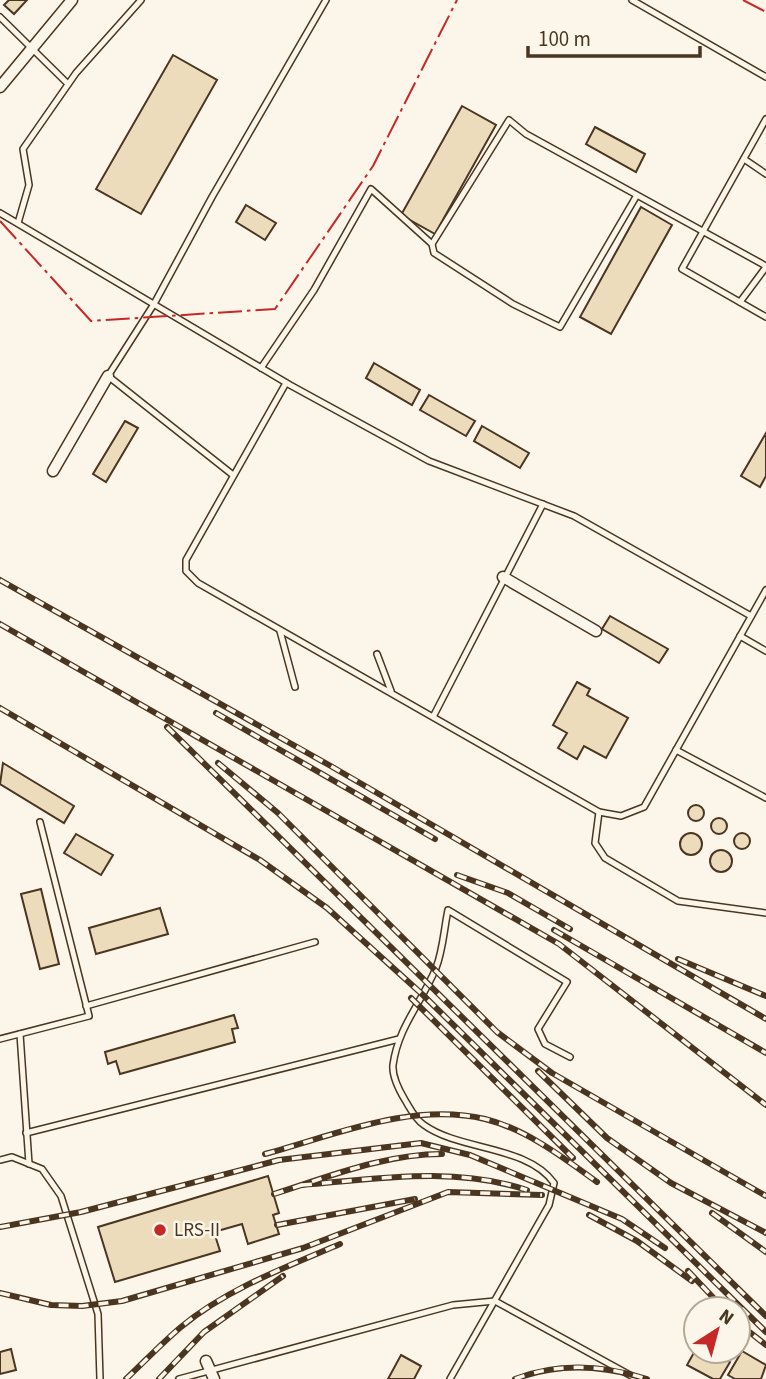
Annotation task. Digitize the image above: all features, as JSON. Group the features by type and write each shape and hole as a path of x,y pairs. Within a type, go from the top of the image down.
{"street":[{"path":"0,87 72,0"},
{"path":"52,471 108,376"},
{"path":"503,577 596,631"}],"lane":[{"path":"18,223 29,185 23,149 68,84 141,0"},
{"path":"233,475 108,376 154,304 212,197 326,0"},
{"path":"632,0 766,77"},
{"path":"0,18 68,84"},
{"path":"766,119 682,269 766,317"},
{"path":"637,195 560,327 513,304 433,254 432,244 509,120 526,134 703,231 766,266 740,302"},
{"path":"744,159 766,174"},
{"path":"261,368 314,290 371,189 432,244"},
{"path":"0,213 286,383 429,461 574,516 751,617"},
{"path":"286,383 186,560 186,571 198,583 434,715 599,812 621,816 643,807 766,590"},
{"path":"434,715 503,577 544,504"},
{"path":"278,628 295,687"},
{"path":"740,636 766,651"},
{"path":"377,654 391,691"},
{"path":"676,750 766,798"},
{"path":"599,812 595,843 605,858 678,901 766,913"},
{"path":"0,1039 89,1016 40,822"},
{"path":"450,1379 553,1198 554,1183 547,1173 502,1152 438,1133 423,1124 399,1091 392,1069 399,1039 438,963 448,910 567,982 538,1029 545,1044 570,1057"},
{"path":"86,1006 315,942"},
{"path":"20,1034 29,1164"},
{"path":"26,1133 399,1039"},
{"path":"0,1160 12,1157 42,1169 61,1196 98,1314 100,1379"},
{"path":"178,1379 453,1305 495,1301 637,1379"}],"building":[{"path":"9,0 27,0 14,14 4,5"},
{"path":"173,55 217,80 141,214 96,189"},
{"path":"462,106 496,125 435,234 401,215"},
{"path":"595,127 645,154 636,172 586,144"},
{"path":"246,205 276,223 265,240 236,222"},
{"path":"641,207 672,225 611,334 580,317"},
{"path":"374,363 420,390 412,405 366,378"},
{"path":"429,395 475,421 466,436 420,410"},
{"path":"125,421 138,428 106,482 93,474"},
{"path":"482,426 529,453 520,468 474,441"},
{"path":"766,433 766,476 760,487 741,476"},
{"path":"610,616 668,649 659,663 602,629"},
{"path":"577,682 590,689 587,695 628,718 606,758 584,746 577,759 558,748 567,733 553,725"},
{"path":"3,763 74,806 64,823 0,784"},
{"path":"693,805 699,805 704,813 702,819 693,821 688,816 688,810"},
{"path":"716,818 722,818 727,826 725,832 716,834 711,829 711,823"},
{"path":"691,833 699,836 702,844 699,852 691,855 683,852 680,844 683,836"},
{"path":"739,833 745,833 750,841 748,847 739,849 734,844 734,838"},
{"path":"76,834 113,855 101,875 64,853"},
{"path":"721,850 729,853 732,861 729,869 721,872 713,869 710,861 713,853"},
{"path":"41,889 59,964 40,969 21,894"},
{"path":"160,908 168,934 96,954 89,928"},
{"path":"234,1015 238,1028 232,1029 235,1042 120,1074 116,1061 108,1064 105,1052"},
{"name":"LRS-II","path":"268,1176 279,1213 273,1215 279,1234 248,1244 242,1224 214,1232 220,1251 115,1282 98,1227"},
{"path":"11,1349 16,1370 0,1374 0,1352"},
{"path":"401,1355 421,1366 414,1379 388,1379"},
{"path":"752,1357 766,1365 761,1379 735,1379 728,1375 734,1365 752,1365"},
{"path":"687,1365 728,1365 720,1379 713,1379"}],"railway":[{"path":"0,580 329,765 766,1019"},
{"path":"0,624 559,944 766,1105"},
{"path":"0,708 260,860 327,908 423,995 766,1332"},
{"path":"216,713 435,839"},
{"path":"167,727 766,1316"},
{"path":"218,763 278,813 497,1032 552,1073 766,1196"},
{"path":"457,875 508,893 570,929"},
{"path":"554,930 766,1053"},
{"path":"678,959 766,996"},
{"path":"411,998 573,1158"},
{"path":"538,1071 607,1138 671,1183 766,1233"},
{"path":"265,1154 374,1123 429,1115 457,1115 485,1119 515,1130 544,1145 597,1182"},
{"path":"0,1227 81,1212 279,1160 421,1143 470,1155 622,1219 665,1248"},
{"path":"274,1194 378,1162 442,1154"},
{"path":"302,1185 444,1176 472,1178 527,1190"},
{"path":"0,1293 51,1305 82,1306 122,1301 303,1248 448,1192 542,1195"},
{"path":"277,1225 415,1199"},
{"path":"712,1213 766,1252"},
{"path":"589,1215 637,1241 692,1281"},
{"path":"126,1379 181,1327 218,1301 340,1244"},
{"path":"688,1271 711,1295"},
{"path":"159,1379 204,1332 283,1276"},
{"path":"752,1334 766,1345"},
{"path":"515,1379 548,1370 581,1367 647,1379"}],"power":[{"path":"0,221 91,321 275,309 373,166 457,0"},
{"path":"743,0 766,12"}],"place":[{"name":"LRS-II","path":"160,1230"}]}
